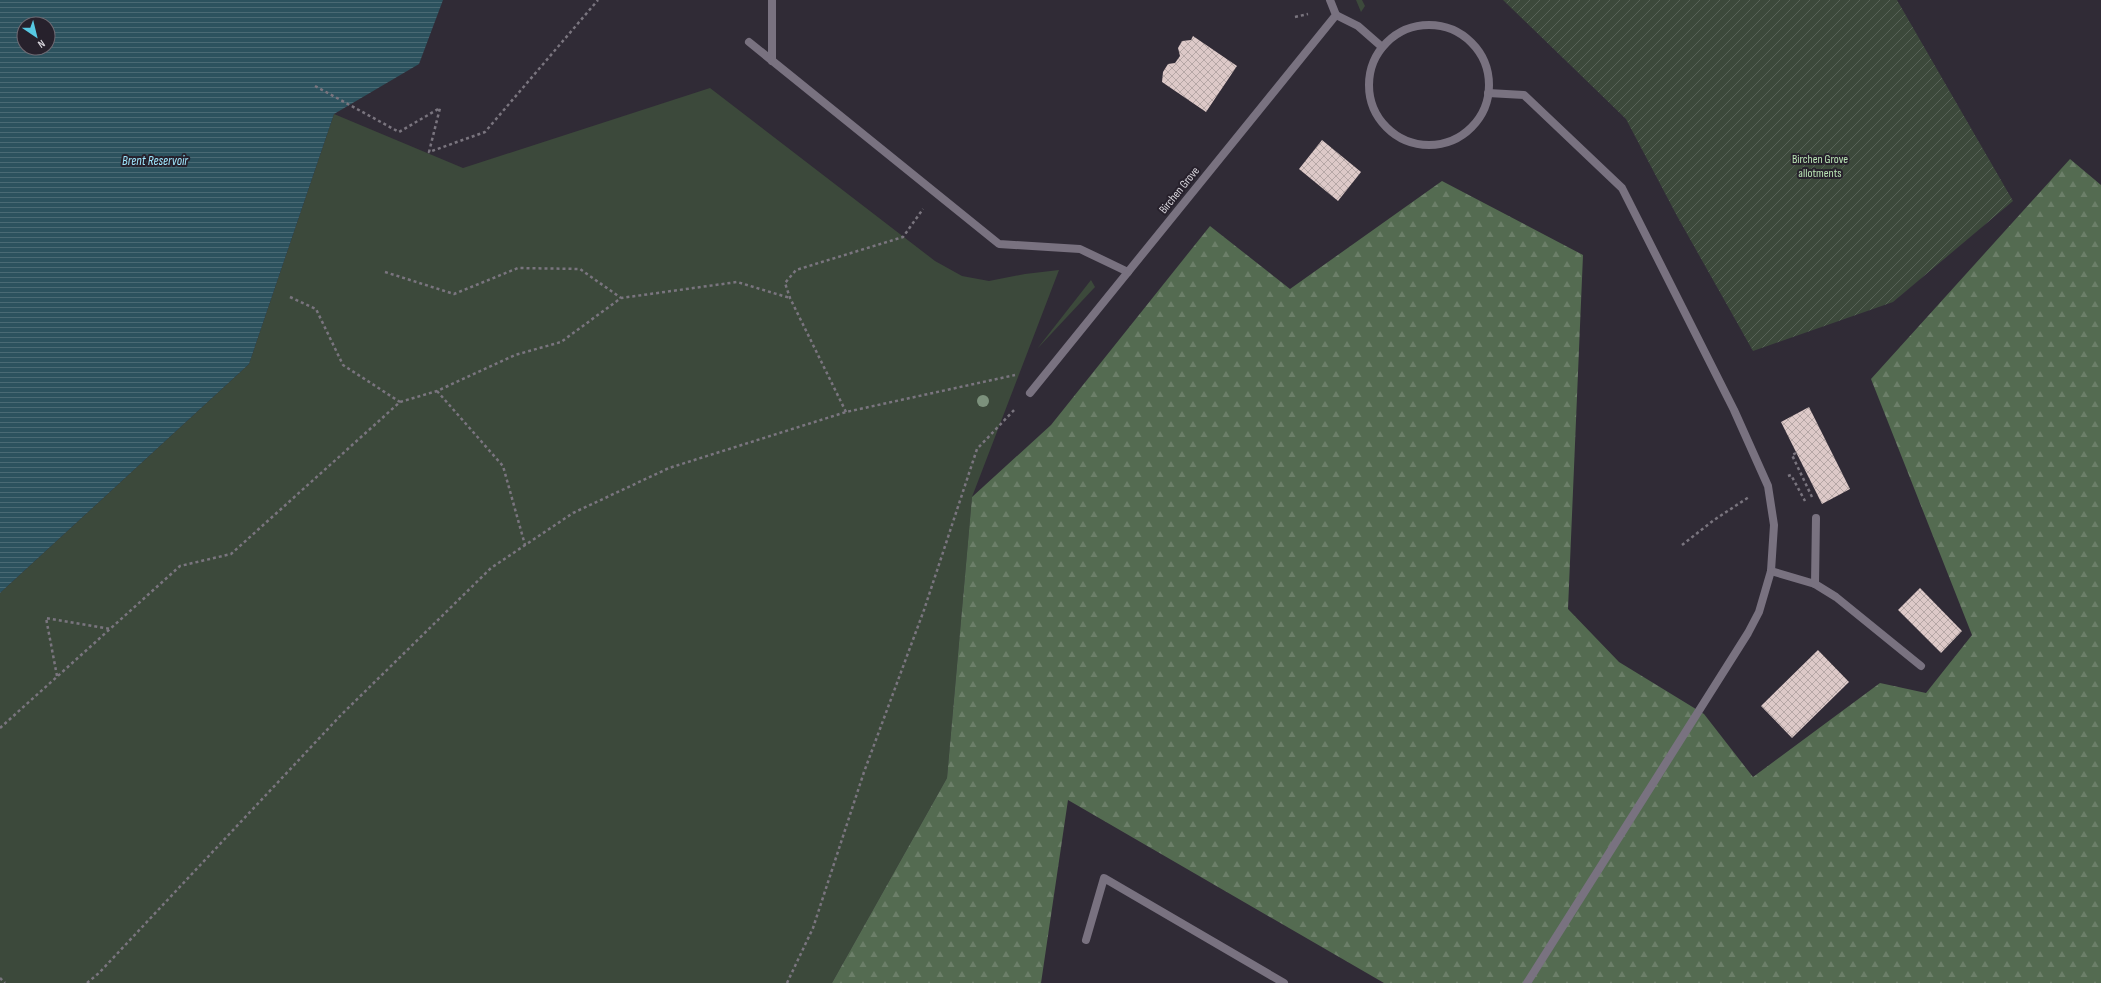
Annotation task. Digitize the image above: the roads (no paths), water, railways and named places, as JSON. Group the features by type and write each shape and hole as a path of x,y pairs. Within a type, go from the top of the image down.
{"street":[{"path":"772,0 772,61"},
{"path":"1330,0 1336,15 1358,26 1382,47"},
{"name":"Birchen Grove","path":"1030,393 1336,15"},
{"path":"1424,24 1442,26 1458,32 1472,43 1483,58 1488,75 1488,93 1483,111 1472,127 1455,139 1436,144 1417,144 1398,137 1383,125 1373,108 1368,89 1370,70 1382,47 1407,28 1424,24"},
{"path":"749,42 999,244 1080,249 1128,272"},
{"path":"1488,93 1524,95 1622,188 1734,410 1768,486 1774,525 1771,571 1759,612 1748,632 1527,983"},
{"path":"1815,584 1816,518"},
{"path":"1771,571 1815,584 1836,597 1921,666"},
{"path":"1086,940 1104,878 1284,983"}],"water":[{"name":"Brent Reservoir","path":"0,0 443,0 419,64 334,114 249,364 0,593"}],"park label":[{"name":"Birchen Grove allotments","path":"1820,166"}]}
